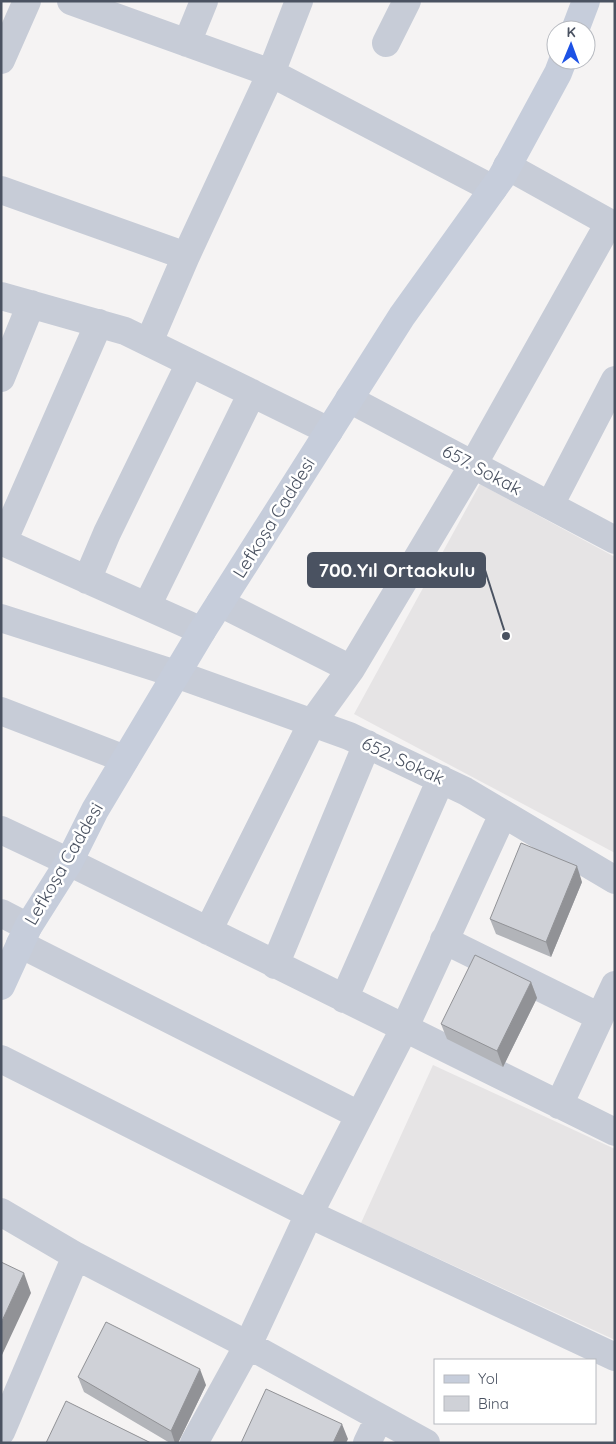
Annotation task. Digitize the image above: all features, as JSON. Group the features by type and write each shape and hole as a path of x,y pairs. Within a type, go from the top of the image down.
{"street":[{"path":"4,44 27,1"},
{"path":"71,1 271,73 493,189"},
{"path":"187,43 204,1"},
{"path":"149,342 186,256 271,73 299,1"},
{"path":"386,43 407,1"},
{"path":"579,20 586,1"},
{"name":"Lefkoşa Caddesi","path":"1,986 24,935 69,862 95,810 202,631 402,316 493,189 559,70"},
{"path":"208,931 312,723 351,669 473,465 612,224 507,166"},
{"path":"1,190 186,256"},
{"path":"1,296 125,331 329,431"},
{"path":"1,378 31,304"},
{"path":"99,323 2,541 202,631"},
{"path":"87,580 107,533 190,363"},
{"path":"550,505 615,380"},
{"path":"147,606 252,393"},
{"name":"657. Sokak","path":"349,399 615,540"},
{"path":"220,604 351,669"},
{"name":"652. Sokak","path":"1,618 176,674 349,736 465,791 615,880"},
{"path":"1,712 125,759"},
{"path":"276,964 367,744"},
{"path":"344,999 441,780"},
{"path":"194,1443 248,1345 309,1214 404,1029 503,814"},
{"path":"1,830 615,1132"},
{"path":"1,913 24,935 359,1115"},
{"path":"444,940 600,1017"},
{"path":"559,1105 615,985"},
{"path":"1,1059 309,1214 615,1357"},
{"path":"1,1212 76,1256 248,1345 426,1443"},
{"path":"1,1432 76,1256"},
{"path":"367,1443 379,1418"}],"shaded area":[{"path":"480,484 615,557 615,853 354,714"},
{"path":"433,1065 615,1149 615,1340 361,1223"}],"building":[{"path":"521,843 577,866 546,942 490,919"},
{"path":"475,955 531,982 497,1051 441,1024"},
{"path":"1,1262 24,1273 1,1323"},
{"path":"106,1322 200,1369 171,1431 78,1377"},
{"path":"266,1389 342,1424 333,1443 241,1443"},
{"path":"66,1401 151,1443 46,1443"}],"place":[{"name":"700.Yıl Ortaokulu","path":"506,636"}]}
